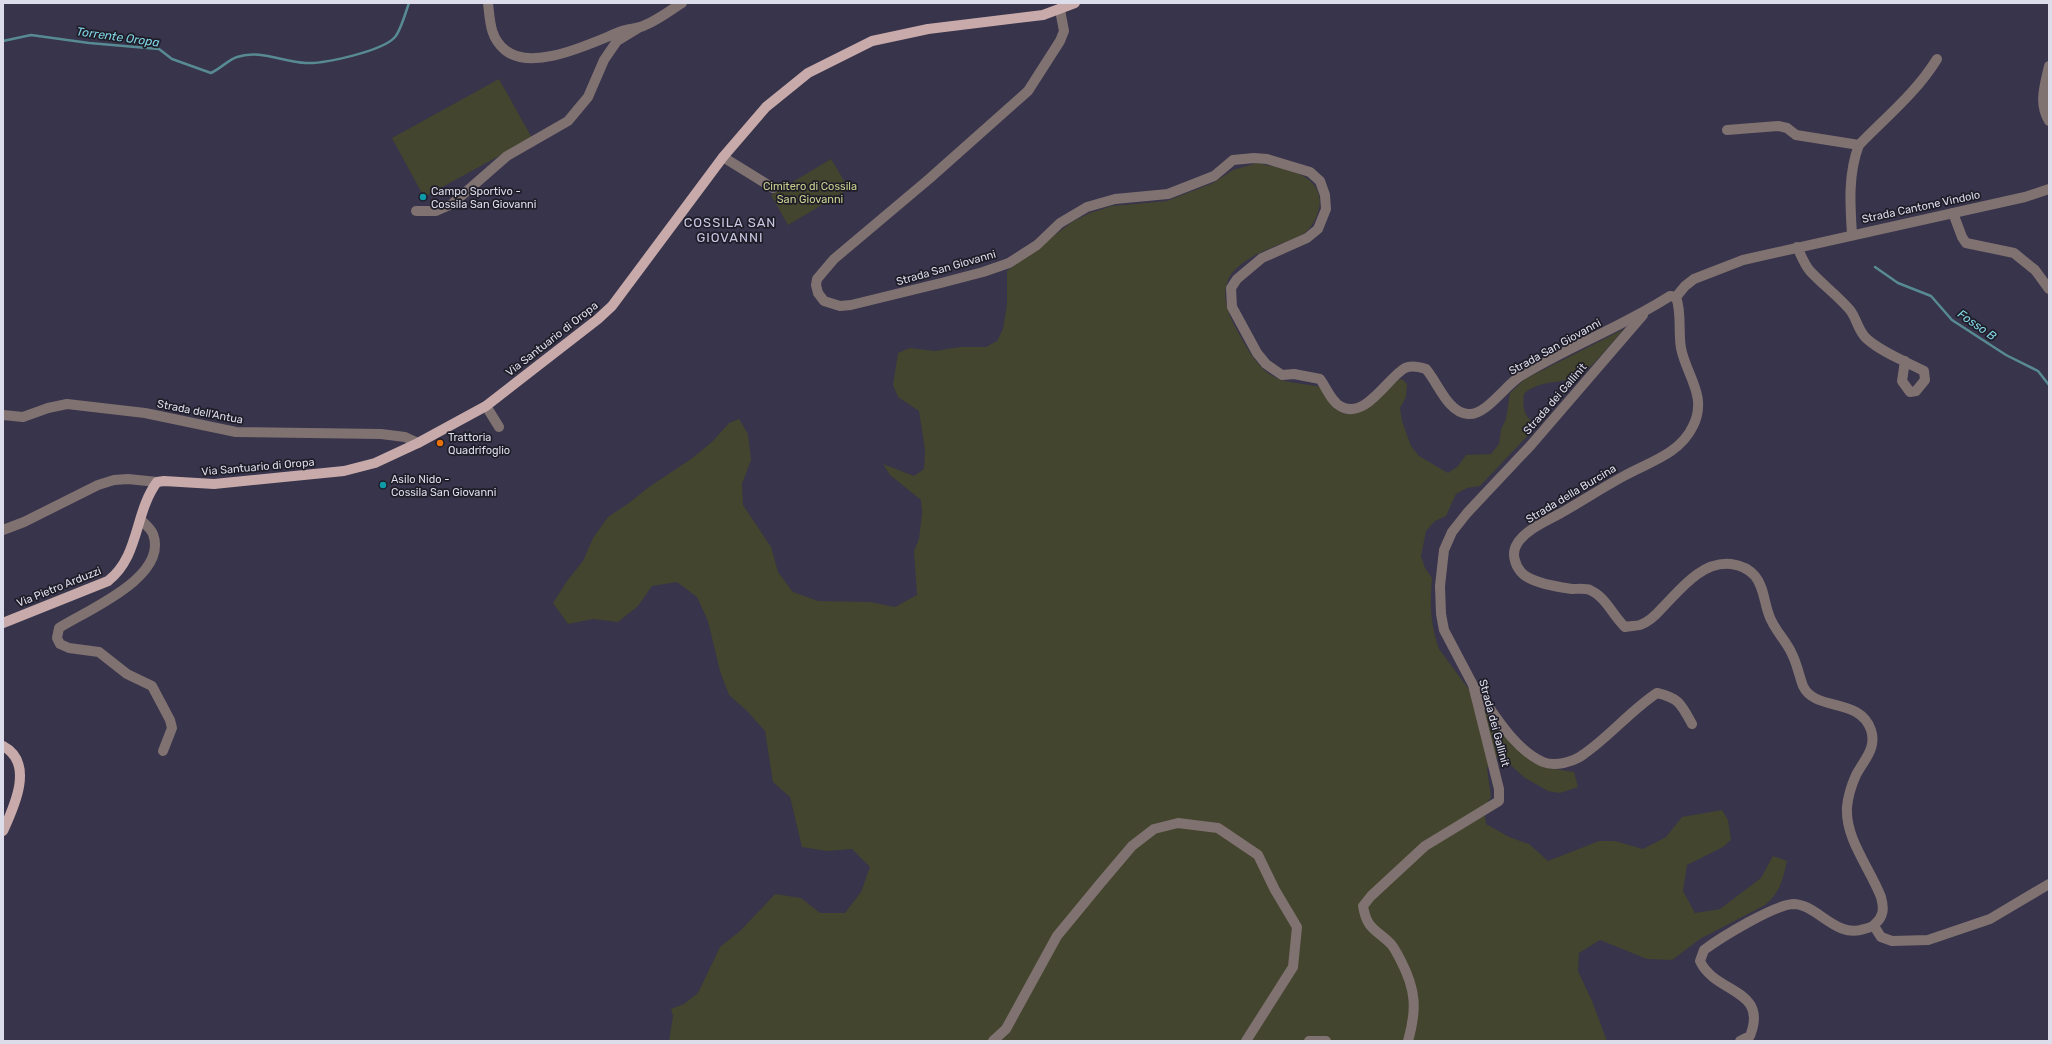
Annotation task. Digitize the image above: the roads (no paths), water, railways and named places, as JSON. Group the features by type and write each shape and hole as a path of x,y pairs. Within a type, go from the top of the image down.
{"main road":[{"name":"Via Santuario di Oropa","path":"157,482 164,481 214,484 344,471 375,463 418,443 486,406 598,319 612,306 723,157 766,107 808,73 872,41 928,29 1044,15 1060,10 1074,3"},
{"name":"Via Pietro Arduzzi","path":"3,623 108,581 124,565 134,544 150,492 157,482"},
{"path":"3,746 15,759 20,773 18,796 3,830"}],"street":[{"path":"488,3 491,31 497,42 506,51 528,58 558,56 624,31 640,27"},
{"path":"416,211 436,211 452,204 507,156 568,121 588,97 604,60 617,42 682,3"},
{"name":"Strada San Giovanni","path":"1060,10 1064,31 1060,41 1028,91 930,179 834,259 817,279 816,285 818,293 824,301 840,306 851,306 983,272 1009,263 1024,254 1037,245 1060,223 1087,207 1115,199 1168,194 1214,176 1233,160 1254,158 1289,164 1310,172 1320,181 1325,195 1326,209 1318,229 1307,238 1262,258 1248,268 1237,279 1231,288 1232,307 1253,346 1266,364 1282,375 1294,374 1320,379 1334,401 1340,407 1353,409 1362,406 1371,400 1406,368 1417,367 1426,369 1454,409 1468,414 1477,413 1489,405 1518,378 1646,311 1670,296 1676,297"},
{"path":"1852,234 1851,179 1855,155 1859,145 1910,95 1928,74 1937,59"},
{"path":"2049,66 2042,98 2044,112 2049,121"},
{"path":"1727,130 1778,126 1787,128 1796,135 1859,145"},
{"path":"723,157 773,188"},
{"name":"Strada Cantone Vindolo","path":"1676,297 1685,286 1694,280 1743,260 1852,234 2025,197 2049,189"},
{"path":"1953,213 1962,237 1966,242 2014,253 2035,270 2049,289"},
{"path":"1797,247 1810,271 1850,311 1860,330 1867,339 1905,361"},
{"name":"Strada della Burcina","path":"1676,297 1680,315 1681,347 1684,360 1696,386 1698,399 1694,424 1689,434 1671,452 1624,476 1541,524 1516,545 1514,553 1515,564 1522,574 1549,585 1589,590 1600,597 1616,619 1625,627 1641,625 1651,619 1689,581 1710,568 1730,564 1747,569 1755,575 1763,592 1769,615 1792,654 1804,688 1815,697 1854,710 1868,723 1871,731 1872,747 1856,775 1847,806 1851,831 1876,884 1883,906 1882,917 1874,926"},
{"name":"Strada dei Gallinit","path":"1408,1041 1415,1005 1413,988 1392,945 1366,920 1363,906 1371,896 1425,846 1499,801 1499,789 1473,685 1444,630 1441,614 1440,586 1446,545 1452,532 1467,513 1531,445 1646,311"},
{"name":"Strada dell'Antua","path":"3,415 23,417 42,410 67,404 145,413 236,432 381,434 405,437 418,443"},
{"path":"486,406 499,427"},
{"name":"Via Santuario di Oropa","path":"3,530 24,522 98,485 114,480 128,479 157,482"},
{"path":"141,520 153,532 156,544 152,560 128,587 60,628 57,638 60,644 69,648 99,652 127,674 152,686 170,720 172,728 163,751"},
{"path":"1473,685 1499,721 1523,748 1544,762 1560,764 1574,761 1584,754 1639,705 1656,693 1672,697 1684,709 1692,724"},
{"path":"993,1041 1006,1029 1057,936 1132,846 1154,830 1178,823 1218,828 1258,855 1275,890 1297,927 1293,967 1246,1041"},
{"path":"1740,1041 1750,1036 1754,1027 1755,1017 1753,1007 1748,999 1718,981 1703,969 1700,961 1704,950 1760,917 1794,904 1808,908 1839,927 1849,931 1860,931 1874,926 1881,937 1892,941 1928,940 1990,919 2049,884"},
{"path":"1309,1041 1326,1041"}],"waterway":[{"name":"Torrente Oropa","path":"3,41 31,35 89,43 159,49 172,59 211,73 234,58 245,55 254,54 297,62 314,63 339,59 366,52 379,47 395,37 409,3"},
{"name":"Fosso B","path":"1875,267 1898,283 1931,296 1952,320 2006,355 2038,371 2049,385"}],"place":[{"name":"Campo Sportivo - Cossila San Giovanni","path":"423,197"},
{"name":"Trattoria Quadrifoglio","path":"440,443"},
{"name":"Asilo Nido - Cossila San Giovanni","path":"383,485"}],"district":[{"name":"COSSILA SAN GIOVANNI","path":"730,230"}],"park label":[{"name":"Cimitero di Cossila San Giovanni","path":"810,192"}]}
